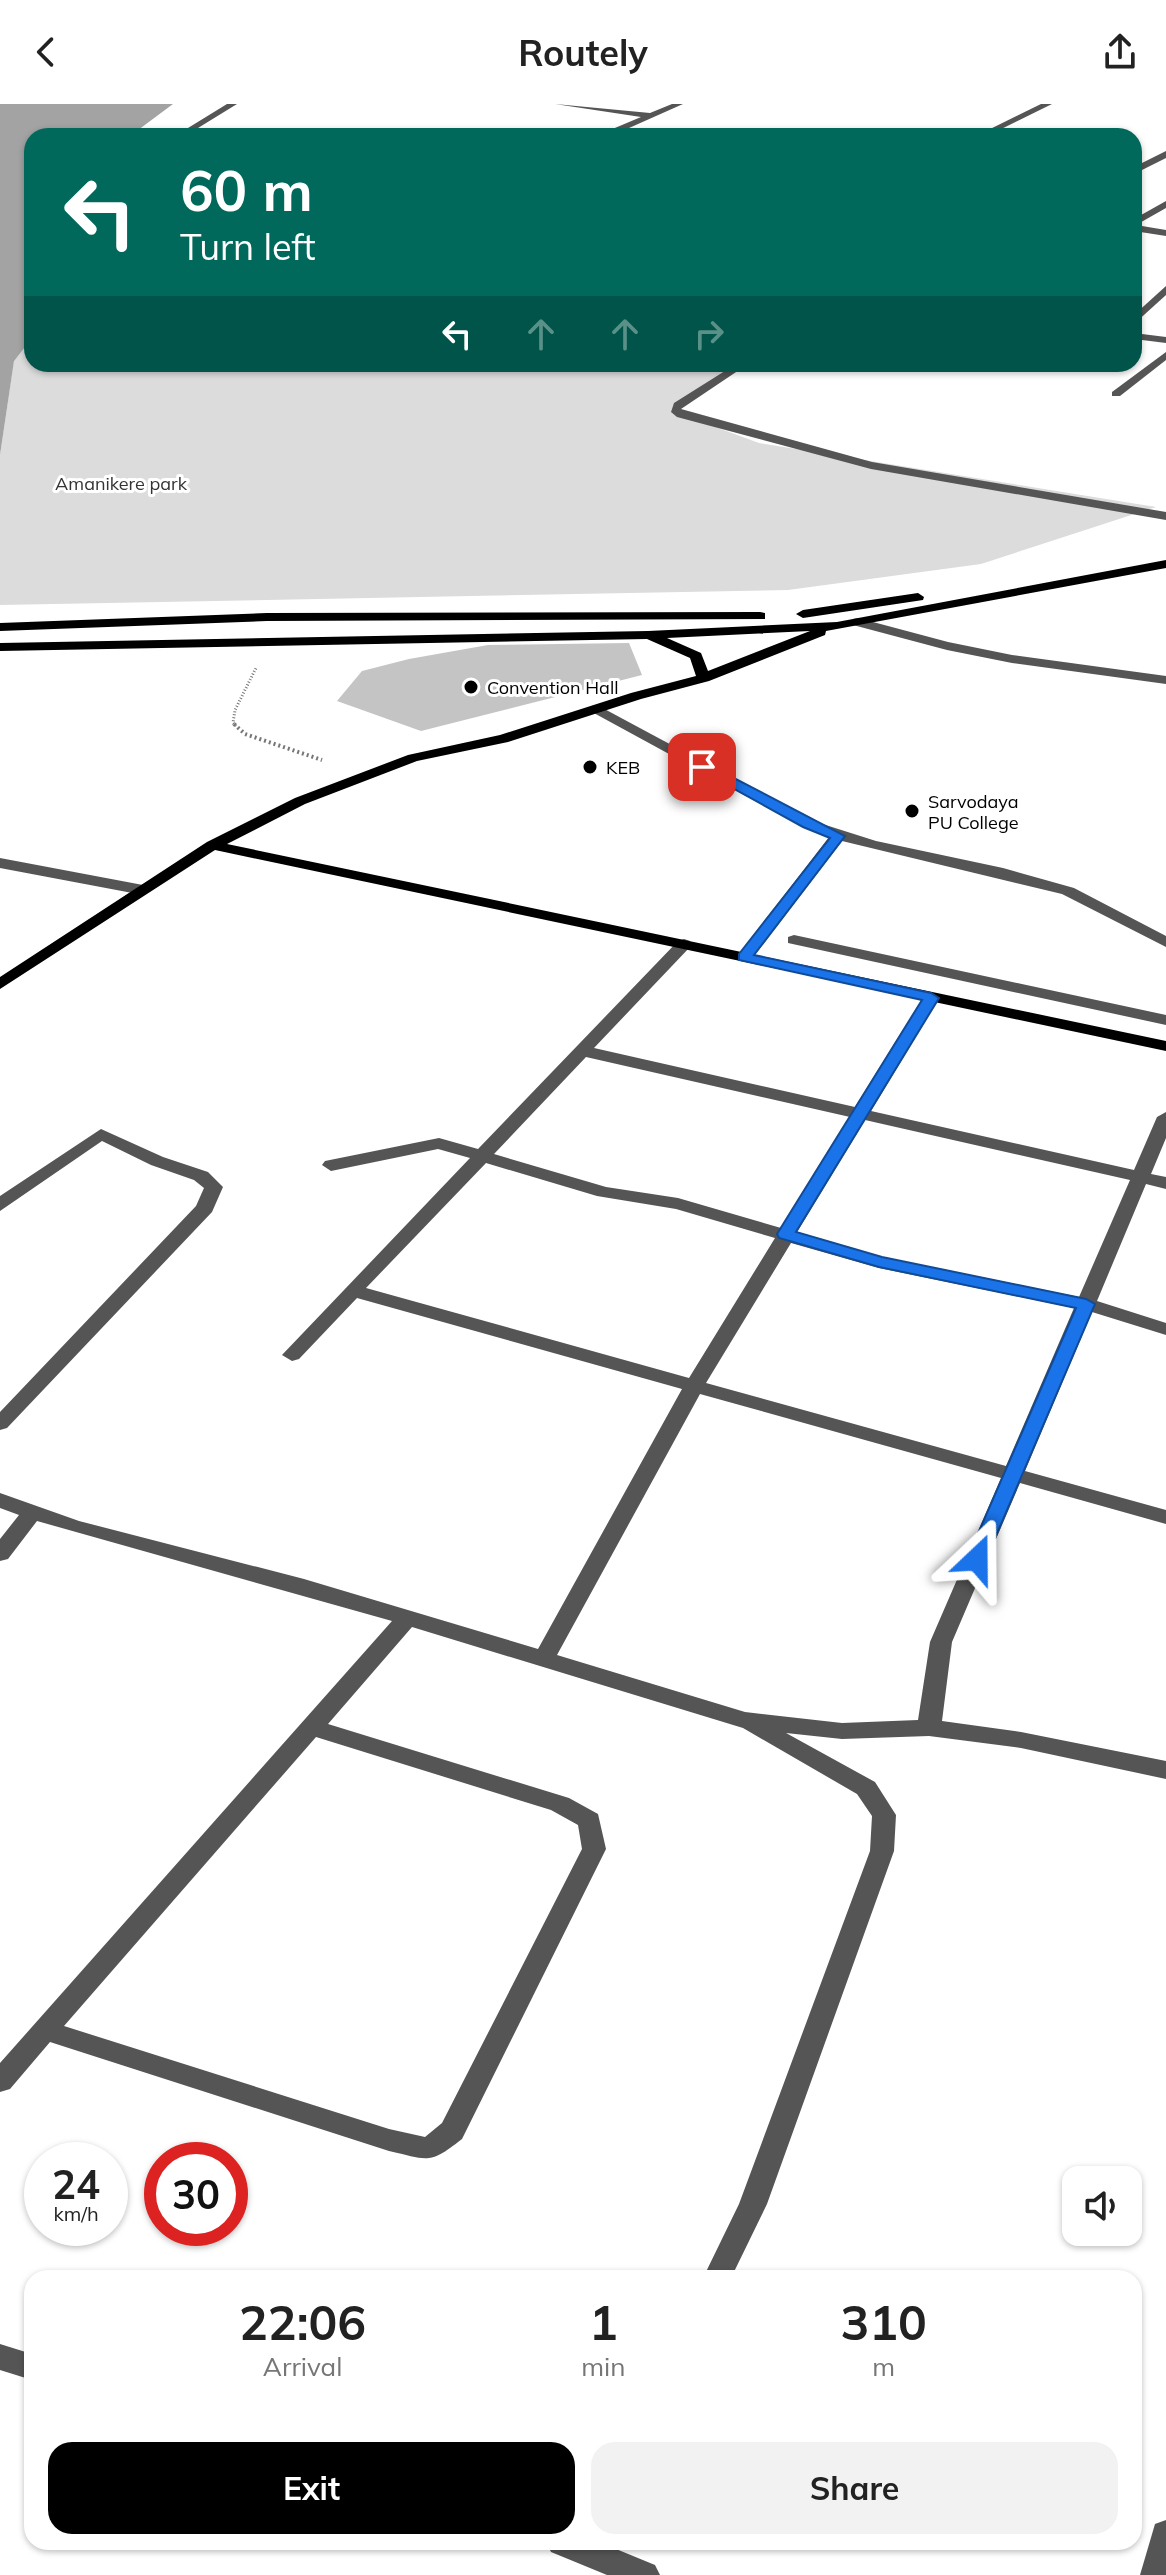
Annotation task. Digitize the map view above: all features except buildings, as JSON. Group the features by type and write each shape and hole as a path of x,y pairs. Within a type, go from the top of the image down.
{"main road":[{"path":"0,627 267,617 748,617 846,609 1166,552"},
{"path":"0,647 648,635 837,626 1166,564"},
{"path":"0,984 212,845 300,801 413,758 503,739 704,678 837,626 846,609"},
{"path":"648,635 696,656 704,678"},
{"path":"212,845 1166,1046"}],"street":[{"path":"189,128 233,104"},
{"path":"559,104 652,116"},
{"path":"623,128 679,104"},
{"path":"997,128 1048,104"},
{"path":"1142,167 1164,156"},
{"path":"1142,220 1166,204"},
{"path":"1142,228 1166,233"},
{"path":"1142,313 1166,289"},
{"path":"1142,337 1166,340"},
{"path":"1116,394 1160,365 1166,355"},
{"path":"730,372 678,405 675,410 681,415 871,465 1166,516"},
{"path":"858,622 947,646 1012,659 1166,680"},
{"path":"597,709 808,824 881,849 1022,878 1072,893 1166,942"},
{"path":"745,957 838,836"},
{"path":"0,863 143,890"},
{"path":"794,940 1166,1020"},
{"path":"292,1355 684,944"},
{"path":"544,1659 694,1386 931,998"},
{"path":"583,1051 1166,1183"},
{"path":"929,1728 941,1642 1166,1117"},
{"path":"0,1205 101,1134 157,1161 201,1176 214,1187 205,1208 0,1424"},
{"path":"331,1165 439,1143 604,1192 678,1204 879,1262 1086,1304 1166,1329"},
{"path":"354,1291 1166,1517"},
{"path":"0,1500 72,1526 296,1584 744,1720 842,1731 929,1728 1021,1740 1166,1770"},
{"path":"0,1554 33,1512"},
{"path":"0,2081 407,1618"},
{"path":"721,2270 753,2204 882,1851 884,1815 866,1788 744,1720"},
{"path":"45,2030 389,2140 429,2149 452,2131 594,1849 589,1820 560,1804 311,1727"},
{"path":"0,2357 24,2364"},
{"path":"1156,2575 1166,2534"},
{"path":"582,2550 644,2575"}],"path":[{"path":"257,642 256,673 235,710 233,723 245,734 327,761 359,779"}],"green space":[{"name":"Amanikere park","path":"24,348 24,372 734,372 672,411 759,443 1156,507 981,564 788,590 0,605 0,455 14,360"}],"shaded area":[{"path":"0,104 173,104 141,128 24,128 24,348 14,361 0,455"}],"place":[{"name":"Convention Hall","path":"471,687"},
{"name":"KEB","path":"590,767"},
{"name":"Sarvodaya PU College","path":"912,811"}],"route":[{"path":"702,767 808,824 838,836 745,957 931,998 786,1234 879,1262 1086,1304 977,1559"}]}
